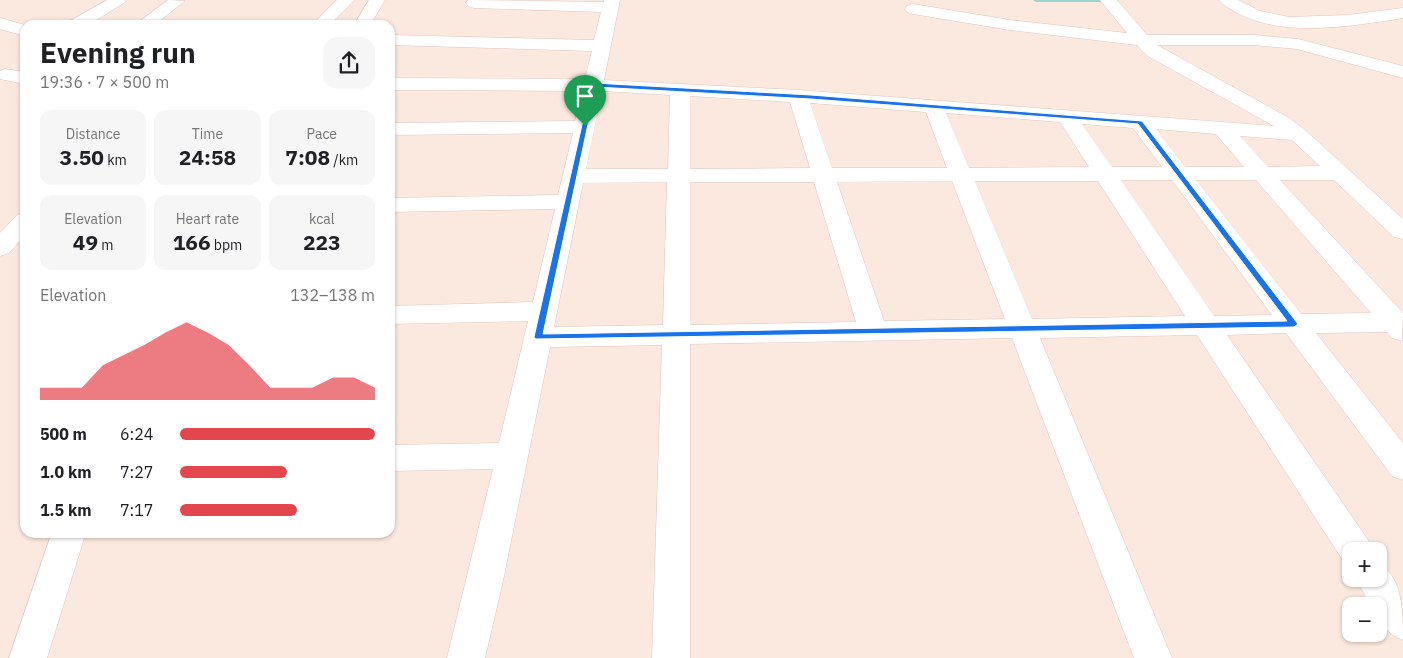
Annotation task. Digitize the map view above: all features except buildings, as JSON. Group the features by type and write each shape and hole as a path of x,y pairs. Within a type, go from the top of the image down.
{"street":[{"path":"84,20 118,0"},
{"path":"325,20 346,0"},
{"path":"365,20 377,0"},
{"path":"1227,0 1253,14 1273,19 1294,21 1361,20 1403,13"},
{"path":"150,20 177,1"},
{"path":"1109,2 1142,40 1162,57 1282,122 1399,224"},
{"path":"466,658 611,4 474,3"},
{"path":"1329,4 1361,20"},
{"path":"913,9 1010,25 1142,40 1254,40 1298,44 1402,73"},
{"path":"0,23 20,29"},
{"path":"395,40 602,46"},
{"path":"5,75 20,77"},
{"path":"395,84 594,85 798,96 1298,134"},
{"path":"670,658 680,90"},
{"path":"798,96 873,331"},
{"path":"934,107 1153,658"},
{"path":"1067,117 1350,542"},
{"path":"1140,122 1403,467"},
{"path":"395,130 585,126"},
{"path":"1222,128 1400,326"},
{"path":"395,206 571,189 679,176 1339,173"},
{"path":"0,248 20,226"},
{"path":"395,315 544,311"},
{"path":"538,337 1294,324 1400,326"},
{"path":"395,458 512,456"},
{"path":"28,658 67,538"},
{"path":"1379,587 1403,622"}],"waterway":[{"path":"1036,0 1116,0"}],"route":[{"path":"594,85 811,97 1140,122 1294,324 538,337 585,126 594,85"}]}
